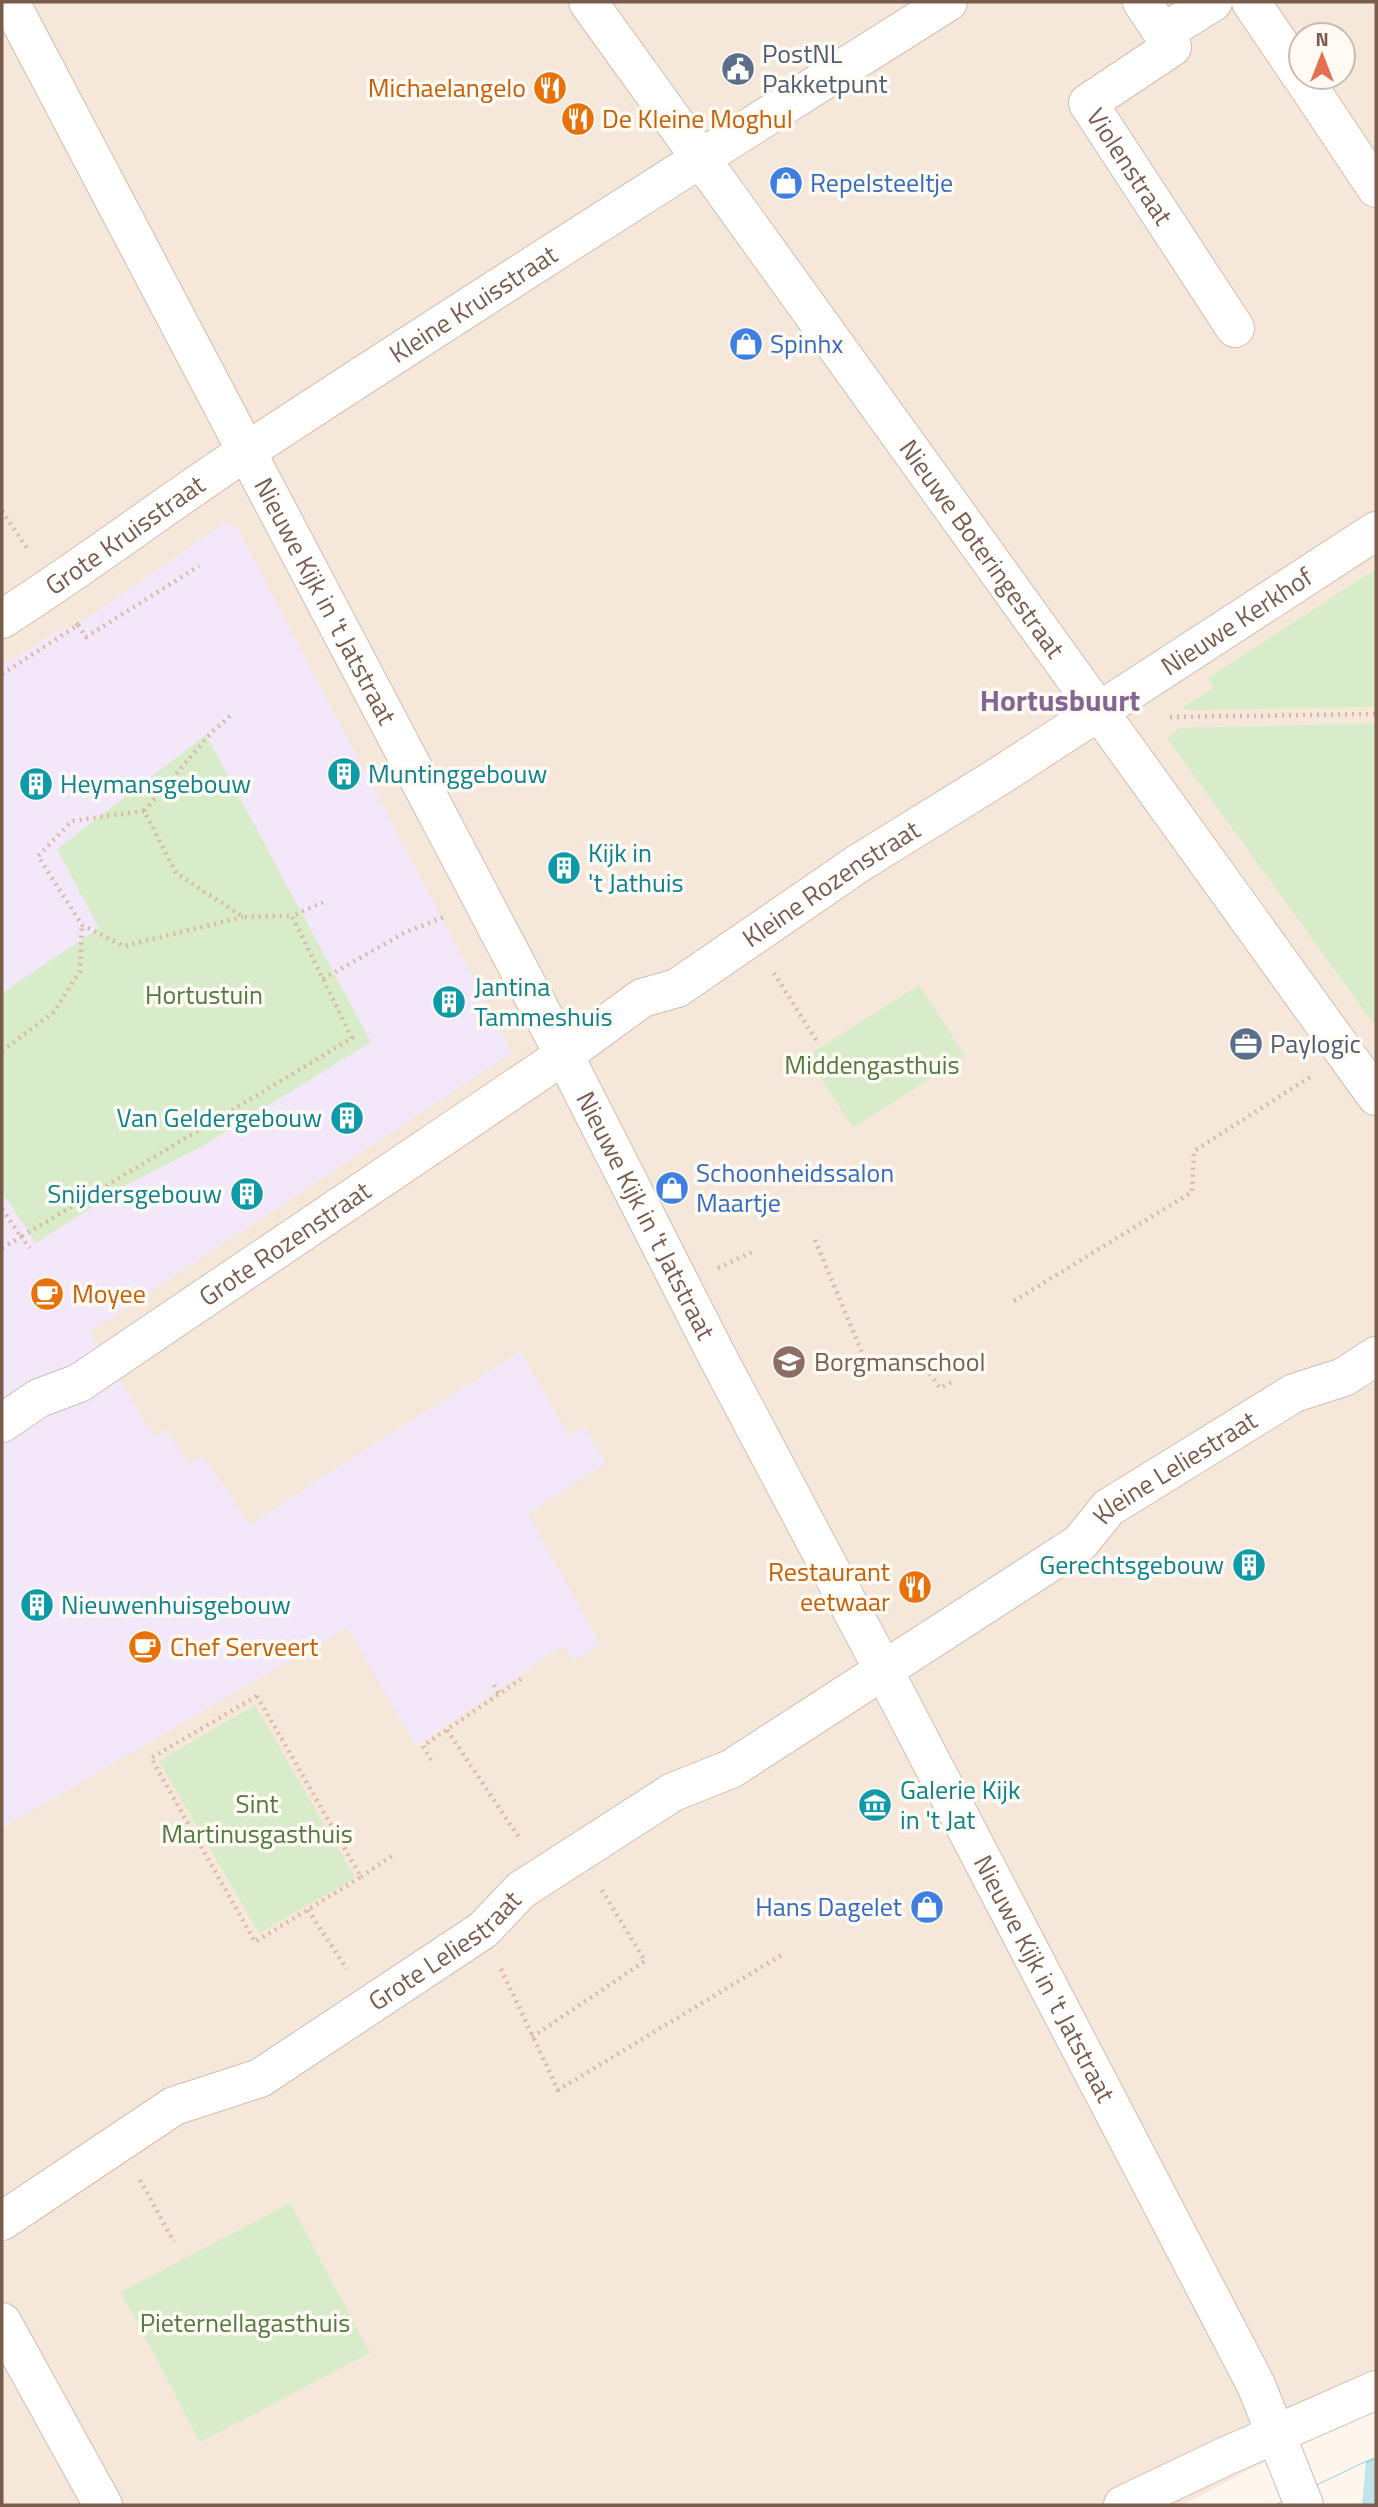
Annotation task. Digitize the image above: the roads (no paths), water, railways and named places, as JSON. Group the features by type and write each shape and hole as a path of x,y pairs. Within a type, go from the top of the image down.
{"street":[{"name":"Nieuwe Boteringestraat","path":"588,2 1376,1096"},
{"path":"702,157 948,2"},
{"path":"1142,2 1163,33 1213,2"},
{"path":"1251,2 1287,55"},
{"name":"Nieuwe Kijk in 't Jatstraat","path":"8,4 564,1055 717,1356 1256,2385 1301,2500"},
{"name":"Violenstraat","path":"1163,33 1172,47 1088,103 1235,328"},
{"path":"1311,91 1376,188"},
{"name":"Kleine Kruisstraat","path":"247,452 702,157"},
{"name":"Grote Kruisstraat","path":"2,619 247,452"},
{"name":"Nieuwe Kerkhof","path":"1099,712 1376,531"},
{"name":"Kleine Rozenstraat","path":"564,1055 642,998 677,988 859,863 1099,712"},
{"name":"Grote Rozenstraat","path":"2,1423 39,1398 79,1383 564,1055"},
{"name":"Kleine Leliestraat","path":"884,1671 1080,1543 1108,1508 1294,1394 1344,1377 1376,1356"},
{"name":"Grote Leliestraat","path":"2,2221 174,2106 260,2078 483,1930 521,1890 579,1852 673,1792 731,1769 884,1671"},
{"path":"2,2322 103,2505"},
{"path":"1124,2505 1179,2477 1376,2389"}],"water":[{"path":"1376,2458 1376,2505 1276,2505 1366,2462"}],"place":[{"name":"PostNL Pakketpunt","path":"738,69"},
{"name":"Michaelangelo","path":"550,88"},
{"name":"De Kleine Moghul","path":"578,119"},
{"name":"Repelsteeltje","path":"786,183"},
{"name":"Spinhx","path":"746,344"},
{"name":"Muntinggebouw","path":"344,774"},
{"name":"Heymansgebouw","path":"36,784"},
{"name":"Kijk in 't Jathuis","path":"564,868"},
{"name":"Jantina Tammeshuis","path":"449,1002"},
{"name":"Paylogic","path":"1246,1044"},
{"name":"Van Geldergebouw","path":"347,1118"},
{"name":"Schoonheidssalon Maartje","path":"672,1188"},
{"name":"Snijdersgebouw","path":"247,1194"},
{"name":"Moyee","path":"47,1294"},
{"name":"Borgmanschool","path":"789,1362"},
{"name":"Gerechtsgebouw","path":"1249,1565"},
{"name":"Restaurant eetwaar","path":"915,1587"},
{"name":"Nieuwenhuisgebouw","path":"37,1605"},
{"name":"Chef Serveert","path":"145,1647"},
{"name":"Galerie Kijk in 't Jat","path":"875,1805"},
{"name":"Hans Dagelet","path":"927,1907"}],"district":[{"name":"Hortusbuurt","path":"1060,701"}],"park label":[{"name":"Hortustuin","path":"204,995"},
{"name":"Middengasthuis","path":"872,1065"},
{"name":"Sint Martinusgasthuis","path":"257,1819"},
{"name":"Pieternellagasthuis","path":"245,2323"}]}
